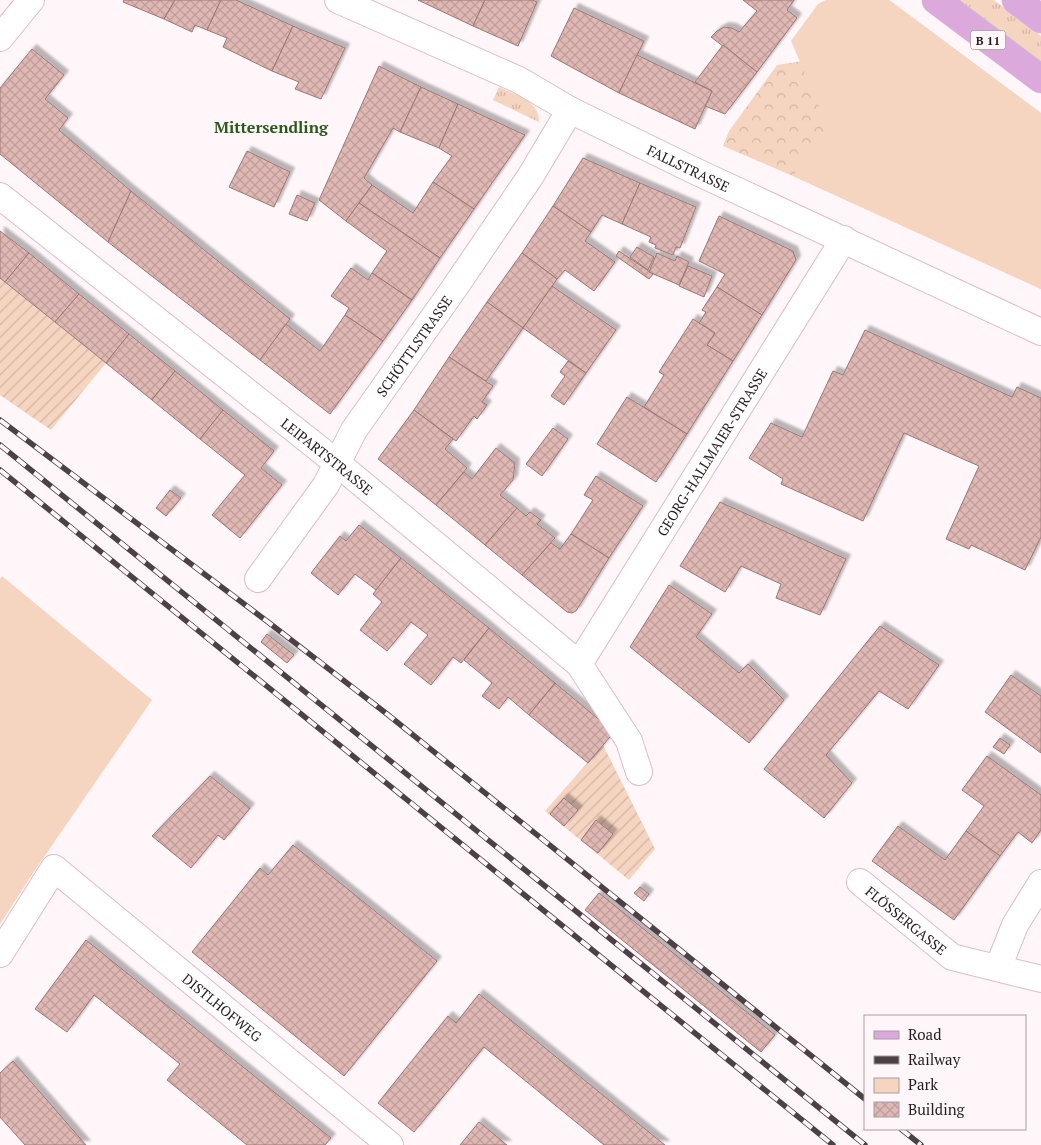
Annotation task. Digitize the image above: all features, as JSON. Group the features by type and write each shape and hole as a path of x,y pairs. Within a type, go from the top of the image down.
{"main road":[{"name":"B 11","path":"936,0 1041,80"},
{"path":"1016,0 1041,19"}],"street":[{"path":"0,38 31,0"},
{"name":"FALLSTRASSE","path":"338,0 519,80 570,110 697,172 1041,332"},
{"name":"SCHÖTTLSTRASSE","path":"258,579 326,485 354,430 453,290 530,176 570,110"},
{"name":"LEIPARTSTRASSE","path":"0,196 337,464 579,664 629,741 639,772"},
{"name":"GEORG-HALLMAIER-STRASSE","path":"579,664 844,239"},
{"name":"DISTLHOFWEG","path":"0,954 54,868 390,1145"},
{"name":"FLÖSSERGASSE","path":"860,882 945,952 960,959 1041,980"},
{"path":"998,968 1015,924 1041,883"}],"green space":[{"path":"826,0 889,0 1041,113 1041,289 793,176 827,125 791,41 818,4"},
{"path":"889,0 1041,113 1041,289 723,146 729,131 777,65 815,59"},
{"path":"953,0 994,0 1041,36 1041,67"},
{"path":"499,87 531,104 538,115 539,122 493,100"},
{"path":"0,278 106,363 51,430 0,395"},
{"path":"2,576 152,700 0,924 0,579"},
{"path":"603,745 655,849 629,880 545,811"}],"building":[{"path":"124,0 175,0 164,19 123,2"},
{"path":"175,0 221,0 207,30 195,25 192,32 164,19"},
{"path":"221,0 236,0 293,26 272,71 223,47 227,38 207,30"},
{"path":"418,0 485,0 473,26"},
{"path":"485,0 532,0 537,2 518,46 473,26"},
{"path":"743,0 794,0 787,10 797,18 757,72 711,37 724,27 732,28 739,32 757,11"},
{"path":"574,8 644,41 619,93 551,56"},
{"path":"293,26 345,48 321,99 295,89 299,82 272,71"},
{"path":"723,45 757,72 725,114 705,106 712,91 695,82"},
{"path":"32,49 64,75 45,99 68,118 59,130 131,191 108,242 0,154 0,88"},
{"path":"637,55 712,91 695,129 619,93"},
{"path":"379,66 421,87 400,132 393,128 364,178 372,185 346,221 319,200"},
{"path":"421,87 458,104 439,148 400,132"},
{"path":"458,104 525,135 474,209 433,182 452,156 439,148"},
{"path":"247,151 290,172 274,207 229,187"},
{"path":"583,158 640,183 622,224 602,215 591,232 553,206"},
{"path":"433,182 474,209 440,258 359,203 372,185 413,213"},
{"path":"640,183 696,207 680,248 676,247 673,255 655,248 656,245 649,242 651,237 622,224"},
{"path":"131,191 290,319 260,360 108,242"},
{"path":"297,195 315,203 307,221 289,214"},
{"path":"359,203 440,258 412,300 372,273 387,251 346,221"},
{"path":"553,206 591,232 585,241 615,262 594,291 565,270 557,279 522,253"},
{"path":"719,216 793,251 796,260 762,315 717,287 725,274 699,261"},
{"path":"0,231 29,253 5,282 0,278"},
{"path":"637,247 654,257 648,270 630,257"},
{"path":"619,251 653,274 649,279 616,256"},
{"path":"29,253 79,294 55,322 5,282"},
{"path":"522,253 557,279 523,328 487,302"},
{"path":"657,253 675,261 677,256 689,262 679,285 649,272"},
{"path":"688,266 712,276 704,297 679,286"},
{"path":"351,268 368,280 372,273 412,300 383,341 345,315 349,308 331,296"},
{"path":"552,286 616,330 586,373 523,328"},
{"path":"717,287 762,315 733,361 707,345 715,333 699,323 706,312 702,310"},
{"path":"79,294 129,334 106,363 55,322"},
{"path":"487,302 523,328 486,381 449,357"},
{"path":"345,315 383,341 330,414 260,360 286,324 320,351"},
{"path":"693,319 715,333 707,345 733,361 687,434 644,407 664,375 659,372"},
{"path":"865,330 1012,397 1017,387 1041,398 1041,537 1025,570 971,545 969,549 946,539 979,466 904,433 863,521 781,484 783,479 749,458 771,423 802,437 833,371 843,375"},
{"path":"129,334 175,371 152,400 106,363"},
{"path":"449,357 493,386 482,402 487,405 477,419 474,416 456,441 414,410"},
{"path":"568,361 586,373 564,405 551,396 565,376 560,372"},
{"path":"175,371 223,410 200,439 152,400"},
{"path":"627,397 687,434 656,482 597,444"},
{"path":"223,410 274,451 261,468 282,485 240,538 212,515 245,475 200,439"},
{"path":"414,410 453,439 445,449 467,468 436,505 378,459"},
{"path":"553,428 568,439 542,476 526,464"},
{"path":"496,448 515,463 513,480 500,495 517,508 485,545 436,505 464,472 472,479"},
{"path":"596,476 643,506 609,558 571,534 593,500 584,495"},
{"path":"170,490 181,498 166,516 156,508"},
{"path":"720,502 846,559 820,615 776,598 781,584 741,566 725,592 680,566"},
{"path":"517,508 526,516 530,512 541,520 537,524 555,538 522,575 485,545"},
{"path":"359,525 401,558 376,590 355,574 338,595 311,573 340,536 346,541"},
{"path":"571,534 609,558 576,611 572,613 567,612 522,575 551,543 560,549"},
{"path":"401,558 489,628 461,663 453,657 431,685 404,664 428,635 411,622 387,651 360,630 382,602 373,594"},
{"path":"669,585 712,614 696,637 739,673 748,664 784,700 749,743 630,647"},
{"path":"880,626 939,665 908,709 879,691 826,755 852,783 824,818 764,769"},
{"path":"489,628 555,683 529,715 508,697 499,709 482,696 492,683 464,660"},
{"path":"267,634 294,655 287,663 261,642"},
{"path":"1011,675 1041,696 1041,753 985,712"},
{"path":"555,683 614,732 588,763 529,715"},
{"path":"1000,738 1010,745 1004,754 993,747"},
{"path":"987,756 1041,795 1041,830 1032,843 1018,832 1000,856 966,831 984,806 962,790"},
{"path":"210,776 250,808 224,840 218,835 191,868 152,836"},
{"path":"564,798 578,810 564,826 550,814"},
{"path":"596,820 613,834 598,853 581,840"},
{"path":"898,826 945,860 966,831 1000,856 954,920 872,861"},
{"path":"293,845 437,961 344,1076 192,952 260,868 268,875"},
{"path":"640,887 649,894 644,901 634,893"},
{"path":"599,893 775,1035 761,1052 585,910"},
{"path":"86,940 331,1138 325,1145 247,1145 167,1080 180,1064 94,995 67,1032 35,1009"},
{"path":"479,994 665,1145 604,1145 484,1047 414,1132 378,1103 448,1016 456,1023"},
{"path":"13,1061 86,1145 25,1145 0,1117 0,1073"},
{"path":"479,1122 507,1145 460,1145"}],"railway":[{"path":"0,420 387,714 864,1098"},
{"path":"0,445 865,1145"},
{"path":"0,470 833,1145"},
{"path":"902,1130 921,1145"}],"district":[{"name":"Mittersendling","path":"271,127"}]}
